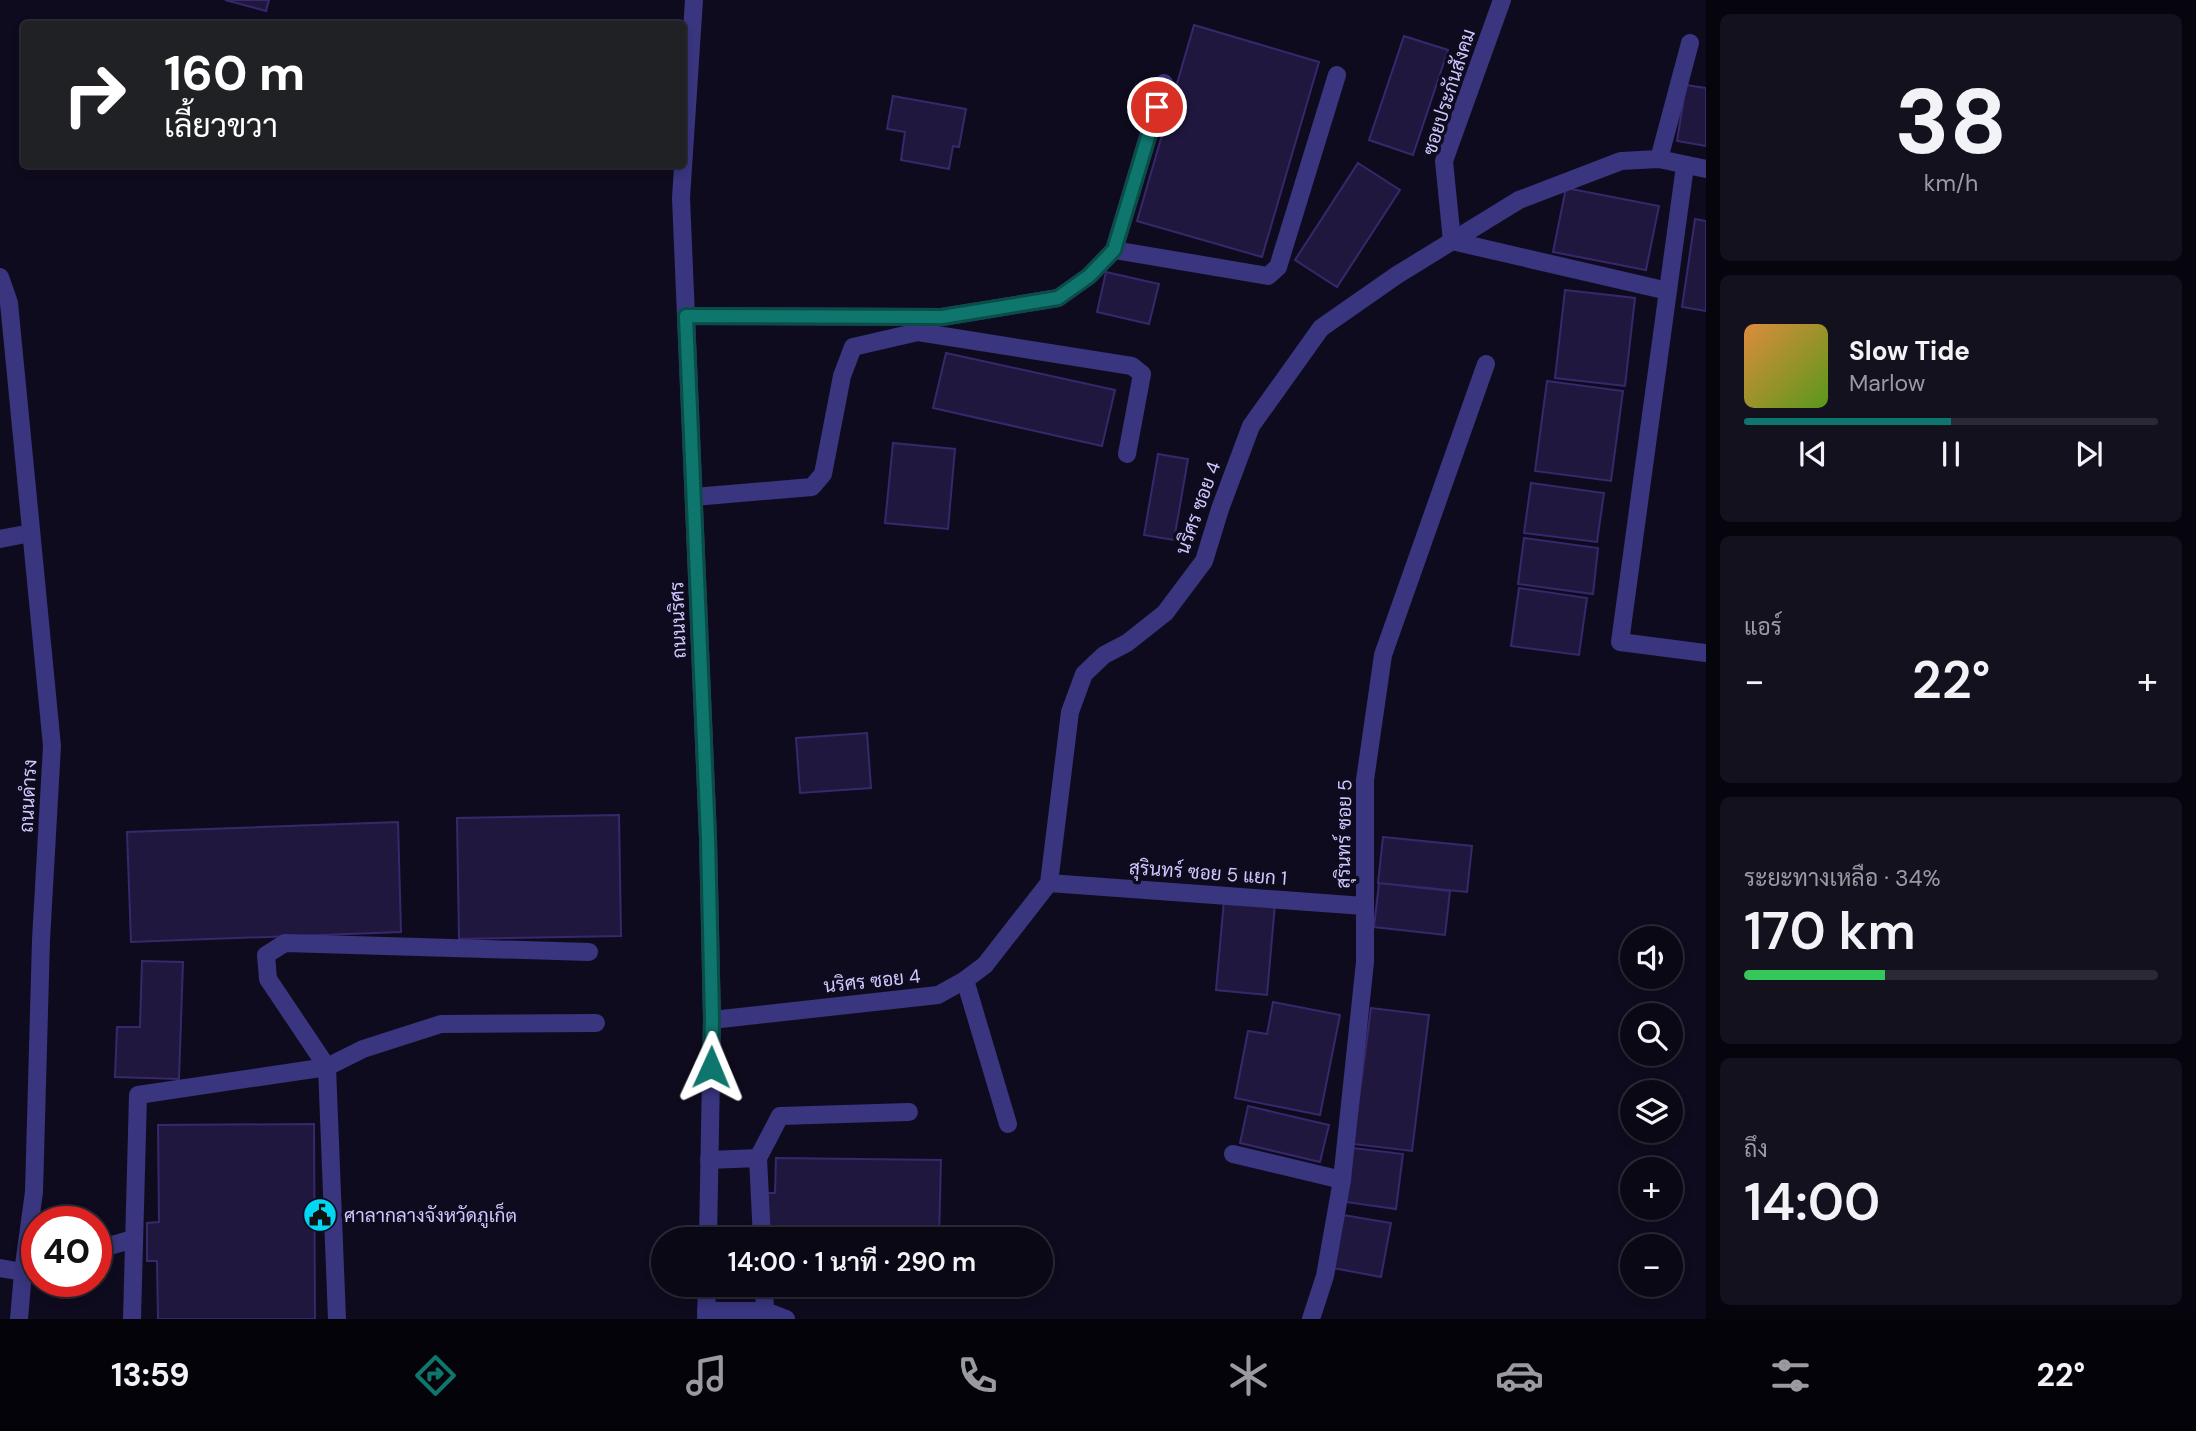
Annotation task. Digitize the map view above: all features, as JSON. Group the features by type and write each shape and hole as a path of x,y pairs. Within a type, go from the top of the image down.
{"street":[{"name":"ถนนนริศร","path":"686,122 694,0"},
{"name":"ซอยประกันสังคม","path":"1452,241 1444,161 1502,0"},
{"path":"1659,159 1690,43"},
{"path":"1114,250 1268,276 1278,267 1337,75"},
{"path":"686,316 942,317 1058,298 1089,276 1114,250 1164,83"},
{"name":"นริศร ซอย 4","path":"712,1020 937,995 965,981 985,965 1049,883 1070,712 1084,674 1104,655 1127,643 1165,613 1204,561 1251,426 1321,328 1397,275 1519,200 1622,161 1659,159 1706,169"},
{"path":"1685,166 1620,642 1706,653"},
{"name":"ถนนนริศร","path":"683,168 681,198 708,838 712,1020 708,1227"},
{"path":"1452,241 1668,291"},
{"name":"ถนนดำรง","path":"0,277 9,303 52,746 41,940 33,1206"},
{"path":"694,497 812,487 823,474 842,376 853,347 918,332 1132,366 1142,374 1127,454"},
{"name":"สุรินทร์ ซอย 5","path":"1311,1319 1325,1276 1342,1180 1365,962 1364,780 1383,655 1486,364"},
{"path":"0,539 32,533"},
{"name":"สุรินทร์ ซอย 5 แยก 1","path":"1049,883 1364,906"},
{"path":"337,1319 327,1066 268,979 266,955 285,943 589,952"},
{"path":"965,981 1008,1124"},
{"path":"132,1319 138,1095 327,1066 363,1049 441,1024 596,1023"},
{"path":"761,1227 758,1158 780,1116 909,1112"},
{"path":"1233,1154 1342,1180"},
{"path":"709,1160 758,1158"},
{"path":"112,1245 133,1238"},
{"path":"0,1268 21,1269"},
{"name":"ถนนดำรง","path":"19,1319 24,1297"},
{"path":"707,1297 706,1315 765,1311 786,1319"},
{"path":"764,1297 765,1311"}],"building":[{"path":"225,0 269,0 266,11"},
{"path":"1194,25 1319,62 1262,257 1137,221"},
{"path":"1404,36 1448,50 1413,155 1369,140"},
{"path":"1686,85 1706,88 1706,146 1677,141"},
{"path":"893,96 966,109 959,147 953,146 949,169 901,160 905,132 887,129"},
{"path":"1358,163 1400,190 1337,287 1295,260"},
{"path":"1566,188 1659,206 1646,270 1553,252"},
{"path":"1695,219 1706,221 1706,311 1682,307"},
{"path":"1106,272 1159,284 1149,324 1097,312"},
{"path":"1565,290 1635,298 1625,386 1555,378"},
{"path":"946,353 1115,390 1102,446 933,408"},
{"path":"1547,381 1623,391 1611,481 1535,471"},
{"path":"893,443 955,449 948,529 885,523"},
{"path":"1158,454 1188,459 1174,540 1144,535"},
{"path":"1531,483 1604,493 1597,542 1524,533"},
{"path":"1524,538 1598,548 1593,594 1518,584"},
{"path":"1519,588 1587,598 1579,655 1511,646"},
{"path":"867,733 871,788 800,793 796,738"},
{"path":"619,815 621,936 459,939 457,818"},
{"path":"398,822 401,932 131,942 127,832"},
{"path":"1383,837 1472,846 1467,892 1378,883"},
{"path":"1379,883 1450,891 1445,935 1374,927"},
{"path":"1224,900 1275,904 1267,995 1216,990"},
{"path":"142,961 183,962 179,1079 115,1077 117,1027 140,1027"},
{"path":"1273,1002 1340,1015 1320,1115 1235,1098 1248,1031 1267,1034"},
{"path":"1371,1008 1429,1015 1412,1151 1353,1144"},
{"path":"1248,1106 1329,1125 1320,1162 1240,1143"},
{"path":"314,1124 315,1319 158,1319 157,1261 147,1261 147,1223 159,1222 158,1125"},
{"path":"1353,1148 1403,1154 1396,1209 1346,1202"},
{"path":"776,1158 941,1160 939,1227 764,1227 765,1193 775,1193"},
{"path":"1343,1215 1391,1223 1381,1277 1333,1268"}],"place":[{"name":"ศาลากลางจังหวัดภูเก็ต","path":"320,1215"}],"route":[{"path":"711,1067 708,838 686,316 942,317 1058,298 1089,276 1114,250 1157,107"}]}
